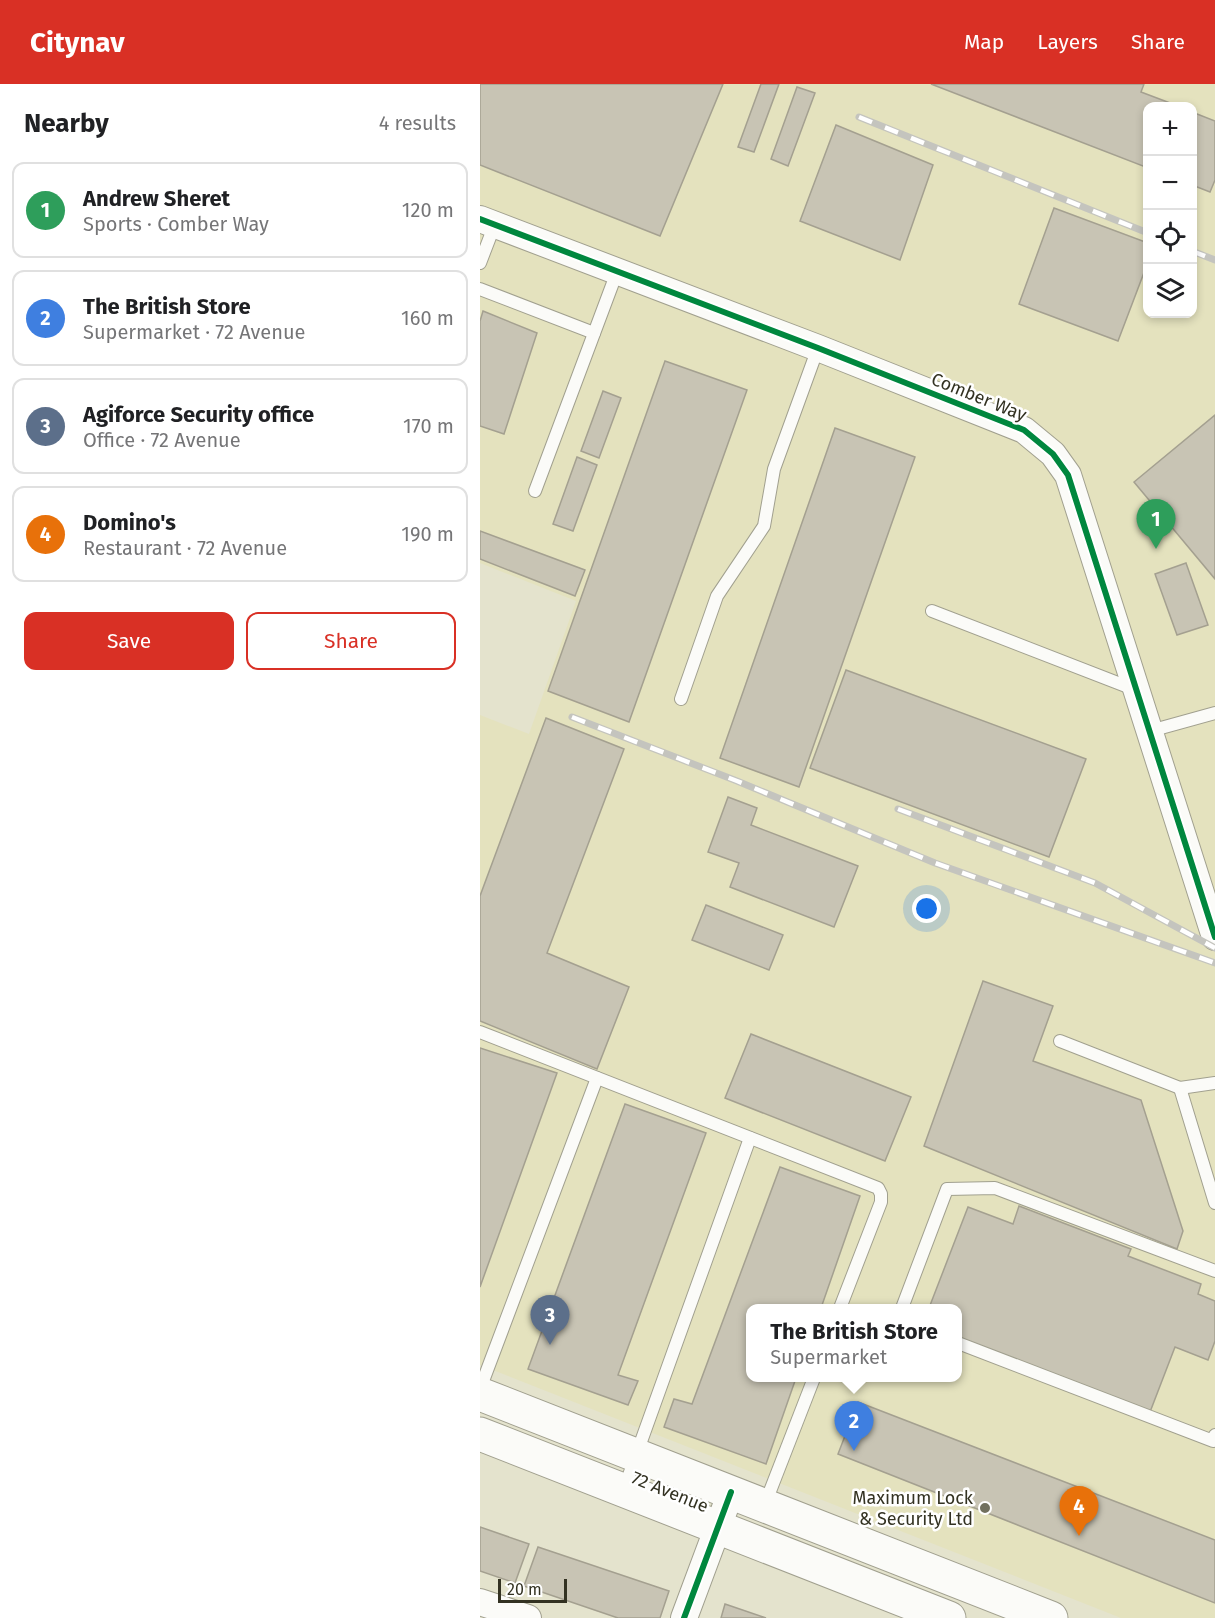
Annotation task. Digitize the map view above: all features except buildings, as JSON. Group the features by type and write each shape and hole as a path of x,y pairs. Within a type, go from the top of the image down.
{"main road":[{"name":"72 Avenue","path":"480,1394 1051,1618"},
{"name":"72 Avenue","path":"480,1434 949,1618"}],"street":[{"name":"Comber Way","path":"487,222 818,348 1024,430 1053,454 1068,475 1213,920"},
{"path":"684,1618 731,1492"},
{"path":"480,1602 528,1618"}],"lane":[{"path":"480,264 487,222"},
{"path":"535,491 617,272"},
{"path":"480,290 594,333"},
{"path":"681,699 717,596 764,526 774,469 818,348"},
{"path":"932,611 1137,690"},
{"path":"1150,731 1215,714"},
{"path":"480,1032 878,1188 881,1202 842,1304"},
{"path":"1060,1041 1180,1088 1215,1083"},
{"path":"480,1389 597,1078"},
{"path":"1180,1088 1215,1203"},
{"path":"623,1490 750,1138"},
{"path":"904,1304 947,1189 995,1188 1215,1271"},
{"path":"962,1345 1213,1441 1215,1435"},
{"path":"765,1505 812,1382"}],"shaded area":[{"path":"480,84 1215,84 1215,1618 1121,1618 480,1365 480,715 529,734 576,601 480,563"}],"railway":[{"path":"859,117 1143,231"},
{"path":"1197,253 1215,260"},
{"path":"572,717 737,781 935,863 1215,963"},
{"path":"898,809 1095,883 1215,948"}],"cycle path":[{"path":"480,219 818,348 1024,430 1053,454 1068,475 1215,937"},
{"path":"684,1618 731,1492"}],"place":[{"name":"Andrew Sheret","path":"1156,549"},
{"name":"Agiforce Security office","path":"550,1345"},
{"name":"The British Store","path":"854,1451"},
{"name":"Maximum Lock & Security Ltd","path":"985,1508"},
{"name":"Domino's","path":"1079,1536"}]}
